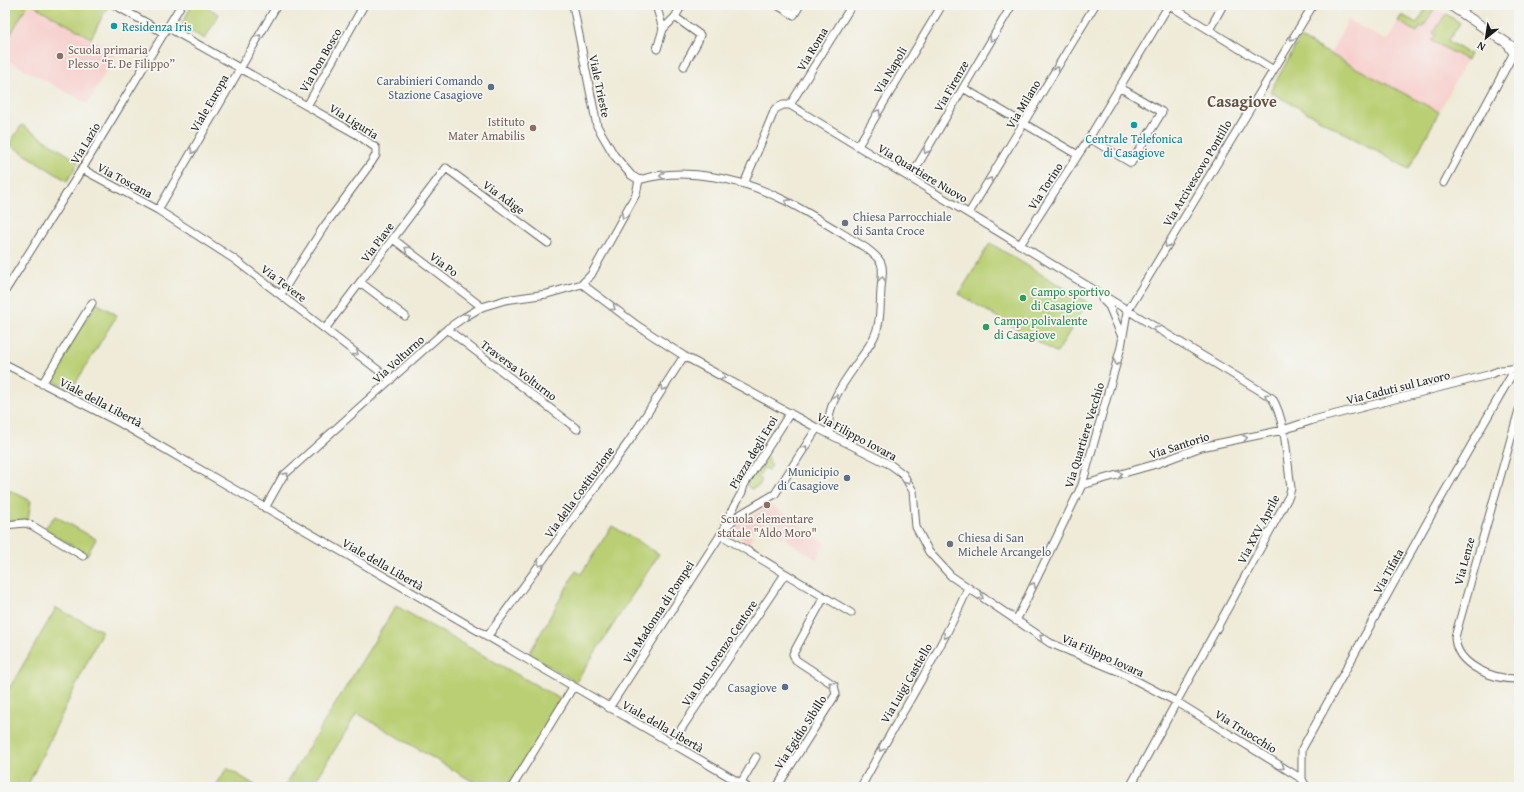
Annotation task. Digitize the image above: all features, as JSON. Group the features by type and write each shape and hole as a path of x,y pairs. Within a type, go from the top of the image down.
{"main road":[{"path":"1450,5 1514,49 1519,61"}],"street":[{"name":"Via Liguria","path":"115,5 204,48 358,135 376,148 376,155 323,228 281,294"},
{"name":"Via Lazio","path":"5,291 82,169 181,5"},
{"name":"Viale Europa","path":"158,210 242,69 277,5"},
{"name":"Via Don Bosco","path":"307,106 364,5"},
{"name":"Viale Trieste","path":"572,5 597,126 614,155 630,175 639,180"},
{"path":"656,5 663,29"},
{"path":"657,49 663,29 675,18 682,5"},
{"path":"777,5 794,15 800,5"},
{"name":"Via Roma","path":"790,106 852,5"},
{"name":"Via Napoli","path":"858,146 942,5"},
{"name":"Via Firenze","path":"910,178 1012,5"},
{"name":"Via Milano","path":"969,213 1095,5"},
{"path":"1169,5 1272,69"},
{"name":"Via Torino","path":"1020,245 1089,138 1169,5"},
{"path":"1209,30 1223,5"},
{"name":"Via Arcivescovo Pontillo","path":"1127,312 1272,69 1312,5"},
{"path":"675,18 700,35 684,66"},
{"path":"1444,183 1514,49"},
{"path":"1089,138 1131,163 1162,112 1120,87"},
{"path":"963,88 1078,155"},
{"path":"744,184 775,108 783,105 790,106"},
{"name":"Via Quartiere Nuovo","path":"790,106 969,213 1127,312"},
{"name":"Via Piave","path":"325,329 446,168"},
{"name":"Via Adige","path":"446,168 548,243"},
{"name":"Via Toscana","path":"82,169 158,210"},
{"path":"582,284 591,276 636,194 639,180 649,177 684,174 706,176 744,184 784,199 866,248 877,256 883,264 879,324 874,337 840,388 828,420 831,434"},
{"name":"Via Tevere","path":"158,210 234,260 281,294 391,380"},
{"name":"Via Po","path":"393,239 482,307"},
{"path":"360,282 405,316"},
{"name":"Via Volturno","path":"265,508 283,476 447,329 482,307 505,300 547,294 582,284"},
{"name":"Via Filippo Iovara","path":"582,284 638,326 684,356 817,428 891,465 903,474 913,491 916,527 929,552 950,576 1050,643 1118,671 1177,702"},
{"path":"1091,289 1109,306 1123,338"},
{"path":"42,384 92,303"},
{"name":"Via Quartiere Vecchio","path":"1016,620 1082,485 1123,338 1127,312"},
{"name":"Via XXV Aprile","path":"1127,312 1272,398 1276,404 1283,430 1291,488 1289,496 1130,787"},
{"name":"Traversa Volturno","path":"447,329 577,429"},
{"name":"Via della Costituzione","path":"487,637 630,440 684,356"},
{"name":"Viale della Libertà","path":"5,364 120,423 744,785"},
{"name":"Via Caduti sul Lavoro","path":"1283,430 1314,420 1488,375 1501,370 1516,373"},
{"name":"Via Tifata","path":"1306,787 1302,779 1302,749 1429,519 1516,373"},
{"name":"Via Lenze","path":"1519,410 1455,637 1458,651 1468,662 1483,671 1500,677 1519,679"},
{"name":"Piazza degli Eroi","path":"725,528 726,523 742,492 744,484 790,413"},
{"path":"725,528 736,517 775,494 817,428"},
{"name":"Via Santorio","path":"1082,485 1156,464 1201,447 1283,430"},
{"path":"5,525 25,523 31,525 83,556"},
{"name":"Via Madonna di Pompei","path":"609,708 725,528"},
{"path":"721,535 851,613"},
{"name":"Via Don Lorenzo Centore","path":"671,744 785,574"},
{"name":"Via Luigi Castiello","path":"861,787 951,626 968,588"},
{"name":"Via Egidio Sibillo","path":"777,787 834,698 836,689 834,685 815,676 796,660 793,654 824,597"},
{"path":"512,787 573,687"},
{"name":"Via Truocchio","path":"1177,702 1302,779"},
{"path":"744,785 756,757"}],"shaded area":[{"name":"Scuola primaria Plesso “E. De Filippo”","path":"27,5 33,5 116,53 88,104 5,59 5,45"},
{"path":"1428,5 1431,5 1460,23 1448,41 1470,54 1439,112 1330,54 1348,20 1387,41 1402,15 1417,23"},
{"path":"771,505 790,517 788,519 826,543 816,559 785,539 787,534 779,537 767,528 768,522 748,533 753,537 748,543 742,540 735,527"}],"green space":[{"path":"5,5 27,5 5,45"},
{"path":"33,5 106,5 108,6 91,38"},
{"path":"192,5 203,5 219,14 205,39 181,26"},
{"path":"1428,5 1435,7 1423,28 1420,27 1417,32 1398,21 1402,15 1417,23"},
{"path":"1446,14 1460,23 1448,41 1470,54 1467,60 1432,41 1436,35 1433,33"},
{"path":"1300,38 1439,112 1409,169 1270,92"},
{"path":"22,125 79,162 67,181 9,144"},
{"name":"Campo sportivo di Casagiove","path":"990,243 1087,302 1057,353 959,294"},
{"path":"96,303 117,315 72,389 49,379"},
{"path":"765,455 770,459 769,461 772,465 769,470 764,468 758,477 762,480 759,486 751,489 746,485"},
{"path":"5,488 31,501 28,520 5,522"},
{"path":"55,516 96,539 87,555 44,529"},
{"path":"612,526 659,554 576,682 529,654 576,571 581,574"},
{"path":"396,606 564,701 512,787 482,787 357,713 312,787 284,787"},
{"path":"56,608 102,631 27,787 5,787 5,696"},
{"path":"227,768 258,787 215,787"}],"place":[{"name":"Residenza Iris","path":"114,26"},
{"name":"Scuola primaria Plesso “E. De Filippo”","path":"60,56"},
{"name":"Carabinieri Comando Stazione Casagiove","path":"491,87"},
{"name":"Centrale Telefonica di Casagiove","path":"1134,125"},
{"name":"Istituto Mater Amabilis","path":"533,128"},
{"name":"Chiesa Parrocchiale di Santa Croce","path":"845,223"},
{"name":"Campo sportivo di Casagiove","path":"1023,298"},
{"name":"Campo polivalente di Casagiove","path":"986,327"},
{"name":"Municipio di Casagiove","path":"847,478"},
{"name":"Scuola elementare statale \"Aldo Moro\"","path":"767,505"},
{"name":"Chiesa di San Michele Arcangelo","path":"950,544"},
{"name":"Casagiove","path":"785,687"}],"district":[{"name":"Casagiove","path":"1242,101"}]}
